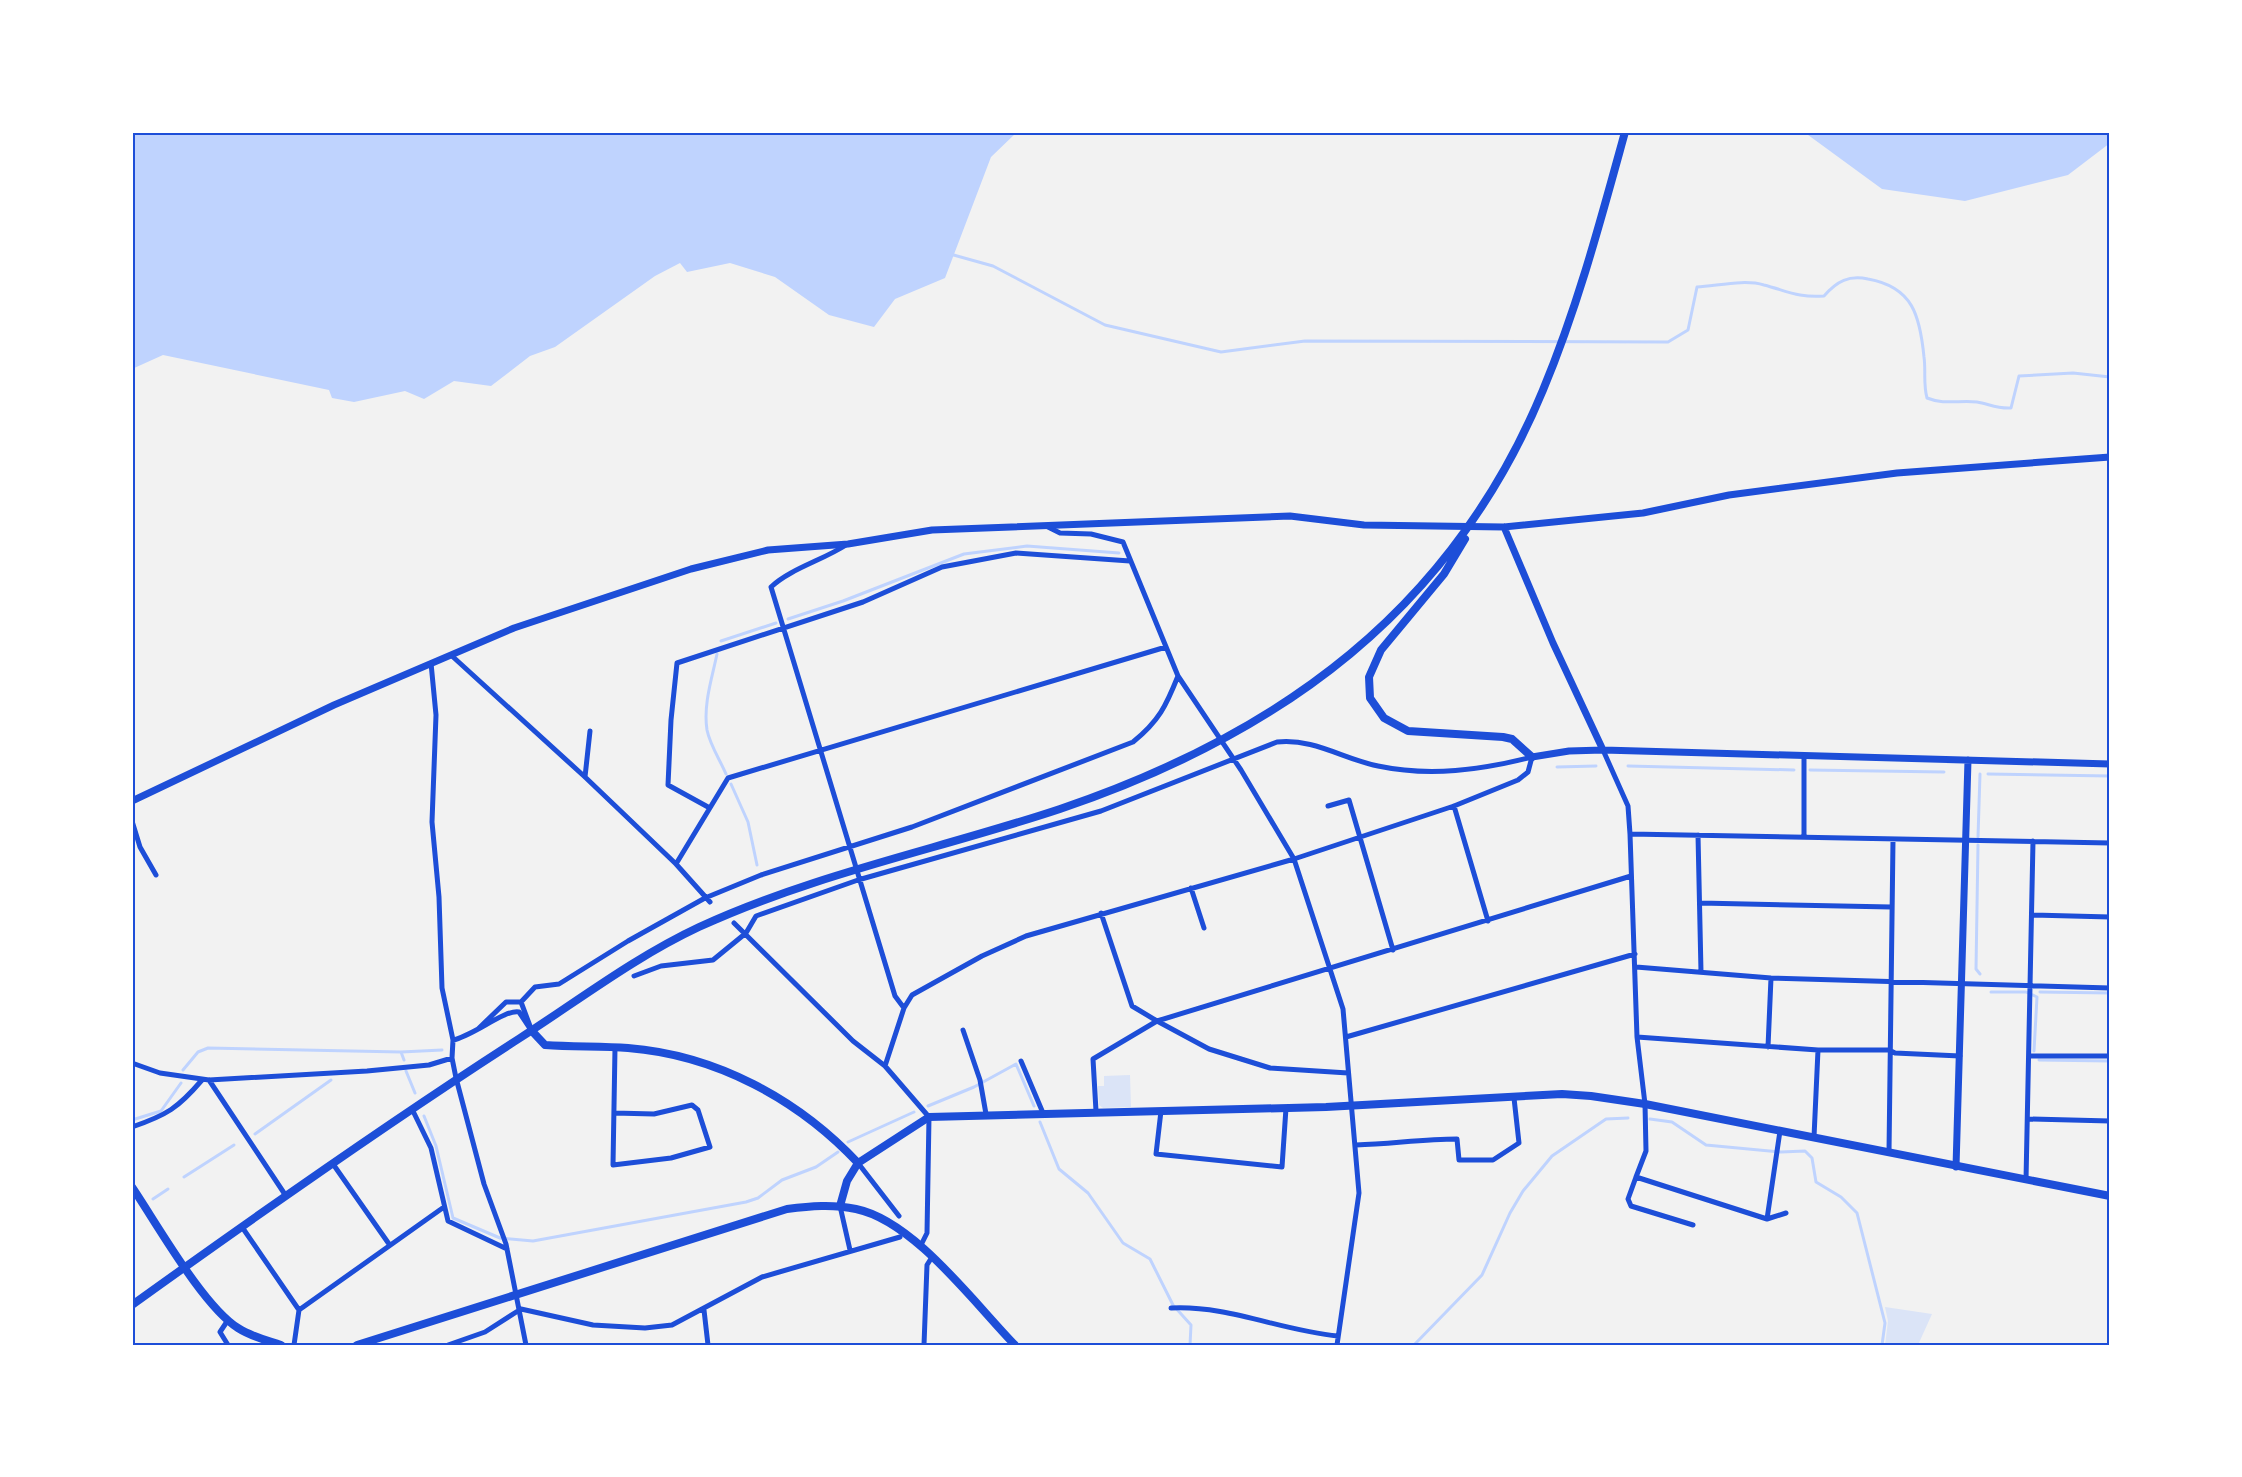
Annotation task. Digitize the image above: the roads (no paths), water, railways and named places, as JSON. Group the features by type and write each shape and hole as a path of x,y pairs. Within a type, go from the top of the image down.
{"main road":[{"path":"1532,758 1512,739 1417,733 1398,727 1384,718 1370,698 1368,688 1372,668 1381,650 1444,574 1528,424 1544,389 1587,268 1625,132"},
{"path":"132,1305 456,1078 597,986 682,935 737,910 1098,795 1178,762 1251,725 1317,681 1380,629 1433,574 1478,514"},
{"path":"531,1030 545,1045 666,1053 714,1065 790,1104 858,1163"},
{"path":"840,1206 847,1181 858,1163 929,1117 1351,1106 1562,1095 1591,1096 1645,1104 2110,1196"},
{"path":"132,1187 202,1292 228,1320 253,1336 281,1345"},
{"path":"357,1345 787,1209 840,1206 880,1216 900,1228 921,1245 1015,1345"}],"street":[{"path":"132,801 334,705 514,628 691,569 768,550 848,544 932,530 1290,516 1364,525 1504,527 1643,513 1729,495 1897,473 2110,457"},
{"path":"1042,524 1060,533 1091,534 1123,542 1178,676 1233,758 1294,859 1342,1009 1356,1145 1359,1193 1337,1345"},
{"path":"1504,527 1552,643 1628,806 1637,1037 1645,1104 1646,1151 1628,1199 1631,1206 1693,1225"},
{"path":"848,544 819,562 780,579 771,587 858,880 895,996 904,1008"},
{"path":"708,807 668,785 677,663 863,602 942,567 1032,553 1130,561"},
{"path":"676,864 708,807 728,778 1166,647"},
{"path":"452,656 585,777 676,864 707,900"},
{"path":"431,663 436,715 432,822 439,897 442,988 453,1040 452,1058 456,1078 484,1184 507,1247 521,1309 526,1345"},
{"path":"475,1033 506,1002 520,1002 536,987 559,984 628,941 761,875 922,823 1133,742 1153,726 1165,708 1178,676"},
{"path":"585,777 590,731"},
{"path":"634,976 661,966 713,960 746,933 756,916 858,880 1101,812 1258,747 1296,740 1376,766 1399,770 1467,771 1569,751 1603,750 2110,764"},
{"path":"1804,755 1804,836"},
{"path":"885,1066 904,1008 912,995 982,956 1026,936 1294,859 1454,807 1518,780 1528,772 1532,758"},
{"path":"1956,1167 1968,841 1968,760"},
{"path":"1328,806 1349,800 1393,951"},
{"path":"1454,807 1488,921"},
{"path":"132,820 140,847 156,875"},
{"path":"1630,834 2110,843"},
{"path":"1698,835 1701,972"},
{"path":"1889,1152 1893,840"},
{"path":"2026,1180 2033,842"},
{"path":"1096,1111 1093,1059 1157,1021 1393,951 1631,876"},
{"path":"1191,888 1204,928"},
{"path":"1700,903 1891,907"},
{"path":"1101,913 1132,1006 1209,1049 1270,1068 1348,1072"},
{"path":"2033,915 2110,917"},
{"path":"734,923 853,1041 885,1066 929,1117 927,1233 921,1245"},
{"path":"1346,1036 1635,954"},
{"path":"1636,967 1771,978 2110,988"},
{"path":"1768,1047 1771,978"},
{"path":"520,1002 531,1030"},
{"path":"453,1040 475,1033 507,1013 515,1011 521,1015 531,1030"},
{"path":"963,1030 981,1083 986,1114"},
{"path":"1637,1037 1818,1050 1889,1050 1895,1053 1960,1056"},
{"path":"614,1113 654,1114 692,1105 698,1110 710,1147 671,1158 613,1165 615,1048"},
{"path":"1814,1137 1818,1050"},
{"path":"2029,1056 2110,1056"},
{"path":"132,1063 160,1073 206,1080 367,1071 429,1065 452,1058"},
{"path":"1021,1061 1043,1113"},
{"path":"132,1127 160,1117 180,1105 206,1080"},
{"path":"206,1080 286,1196"},
{"path":"1356,1145 1405,1143 1417,1139 1457,1139 1459,1160 1493,1161 1519,1143 1514,1098"},
{"path":"1161,1110 1156,1154 1282,1167 1286,1108"},
{"path":"412,1109 431,1148 448,1221 507,1247"},
{"path":"2028,1119 2110,1121"},
{"path":"1767,1219 1780,1131"},
{"path":"858,1163 899,1216"},
{"path":"333,1164 389,1244"},
{"path":"1636,1177 1767,1219 1786,1213"},
{"path":"840,1206 850,1250"},
{"path":"299,1310 444,1207"},
{"path":"242,1227 299,1310 294,1345"},
{"path":"448,1345 485,1332 521,1309 593,1325 645,1328 672,1325 704,1310 762,1277 900,1237"},
{"path":"924,1345 927,1265 932,1257"},
{"path":"1171,1308 1200,1306 1312,1334 1338,1336"},
{"path":"704,1310 708,1345"},
{"path":"228,1320 220,1332 228,1345"}],"water":[{"path":"132,132 1017,132 991,157 945,278 895,299 874,327 829,315 775,277 730,263 687,272 680,263 655,276 555,347 530,356 491,386 454,381 424,399 405,391 354,402 332,398 329,390 163,355 132,369"},
{"path":"1804,132 2110,132 2110,143 2068,175 1965,201 1882,189"}],"waterway":[{"path":"950,254 993,266 1105,325 1221,352 1305,341 1668,342 1688,330 1697,287 1756,283 1800,295 1824,296 1844,280 1861,278 1883,283 1895,289 1911,306 1920,329 1927,398 1946,402 1977,402 2011,408 2019,376 2073,373 2110,377"},
{"path":"788,619 843,601 964,554 1027,546 1119,553"},
{"path":"721,641 776,623"},
{"path":"717,654 706,721 710,741 726,774"},
{"path":"1557,767 1596,766"},
{"path":"1628,766 1794,770"},
{"path":"1810,770 1944,772"},
{"path":"1978,837 1980,774"},
{"path":"1988,774 2110,776"},
{"path":"731,784 748,822 757,865"},
{"path":"1978,845 1976,969 1980,974"},
{"path":"1991,992 2026,992 2037,997 2034,1051"},
{"path":"2040,992 2110,993"},
{"path":"183,1070 198,1052 208,1048 401,1052 404,1060"},
{"path":"401,1052 442,1050"},
{"path":"2039,1060 2110,1061"},
{"path":"928,1106 974,1087 1016,1064 1034,1106"},
{"path":"406,1071 415,1093"},
{"path":"255,1134 331,1080"},
{"path":"132,1120 161,1111 181,1083"},
{"path":"848,1142 914,1112"},
{"path":"424,1116 436,1146 453,1218 500,1238 533,1241 746,1202 758,1198 782,1180 816,1167 838,1152"},
{"path":"1414,1345 1482,1275 1510,1213 1523,1191 1552,1156 1606,1119 1628,1118"},
{"path":"1650,1119 1672,1122 1706,1145 1781,1152 1805,1151 1812,1158 1816,1182 1841,1197 1857,1213 1885,1323 1882,1345"},
{"path":"1040,1122 1059,1169 1088,1193 1123,1243 1150,1259 1173,1305 1191,1325 1190,1345"},
{"path":"184,1177 234,1145"},
{"path":"153,1199 168,1189"}]}
